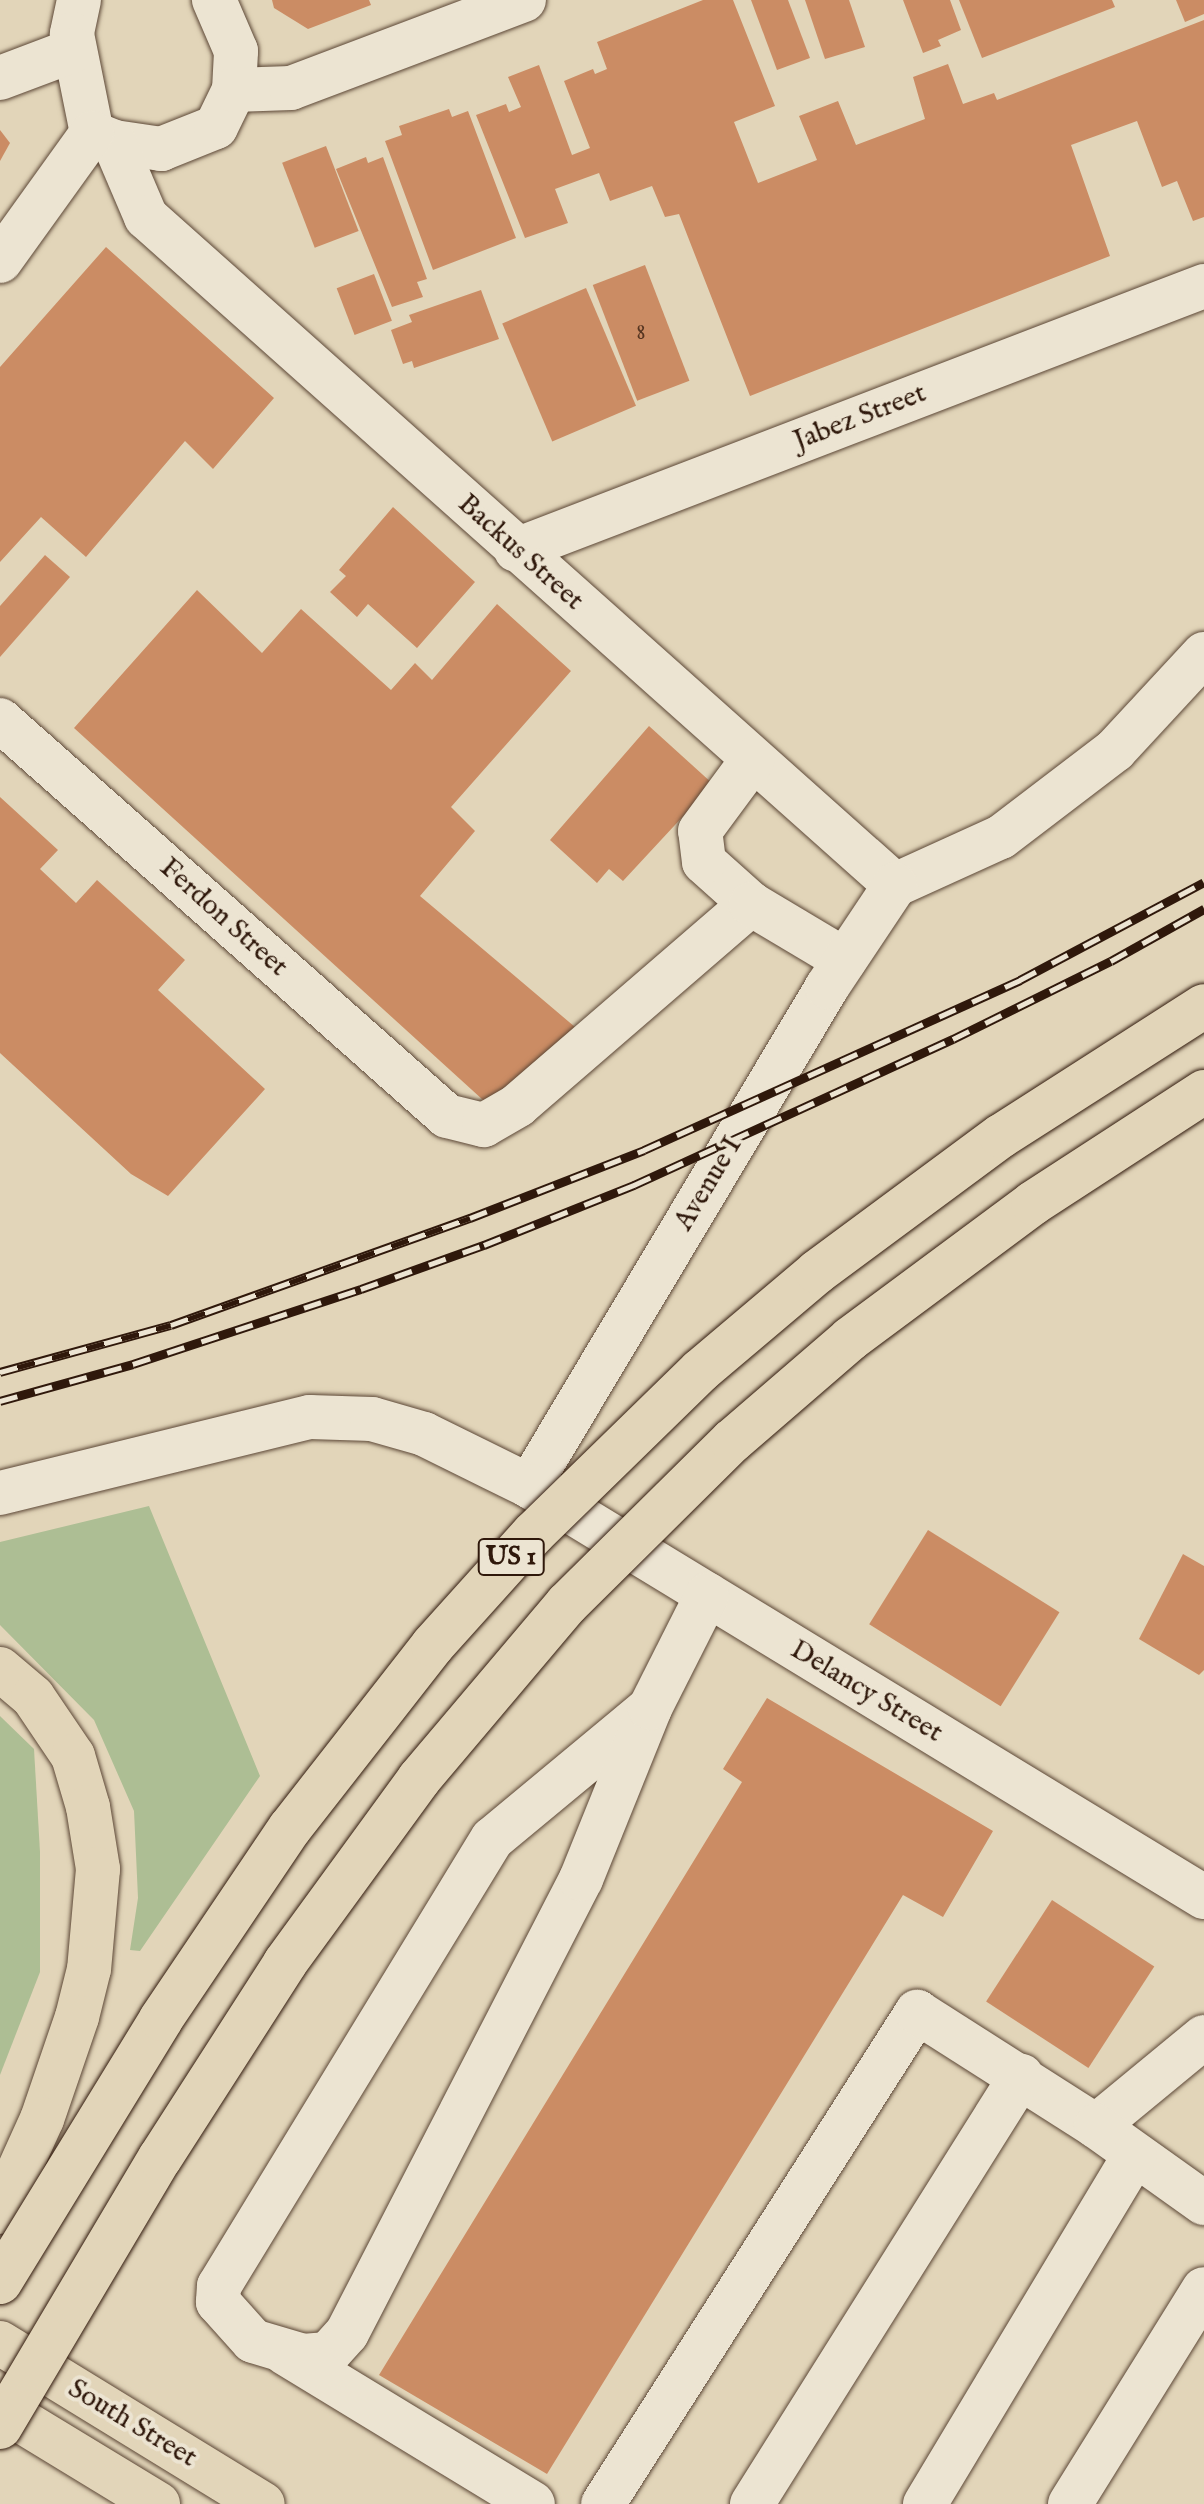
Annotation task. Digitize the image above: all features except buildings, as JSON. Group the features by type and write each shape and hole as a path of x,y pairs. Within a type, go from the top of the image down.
{"main road":[{"name":"US 1","path":"0,2282 161,2019 290,1828 433,1645 534,1533 688,1381 817,1272 1001,1136 1204,1006"},
{"path":"0,2427 160,2158 294,1951 438,1754 567,1604 721,1452 850,1339 1033,1203 1204,1092"},
{"path":"0,1669 33,1697 73,1756 88,1807 98,1869 89,1969 77,2017 42,2119 0,2212"},
{"name":"South Street","path":"0,2343 263,2504"},
{"name":"South Street","path":"0,2408 158,2504"}],"street":[{"path":"103,138 161,149 216,127 234,90 236,51 214,0"},
{"path":"234,90 291,88 524,0"},
{"path":"76,2 72,34 74,50 103,138 146,217"},
{"path":"0,78 74,50"},
{"path":"0,261 103,138"},
{"path":"146,217 161,149"},
{"name":"Backus Street","path":"146,217 895,885"},
{"name":"Jabez Street","path":"516,550 1204,286"},
{"path":"895,885 1001,837 1115,750 1204,654"},
{"name":"Ferdon Street","path":"0,720 447,1116 484,1125 518,1105 751,904"},
{"path":"753,759 700,831 704,862 751,904 845,960"},
{"name":"Avenue I","path":"529,1486 845,960 895,885"},
{"name":"Delancy Street","path":"0,1493 310,1417 372,1419 424,1434 529,1486 1204,1897"},
{"path":"285,2353 303,2356 328,2354 347,2333 581,1879 650,1708 707,1595"},
{"path":"533,2504 285,2353 253,2341 218,2302 219,2286 492,1839 650,1708"},
{"path":"603,2504 917,2012 1021,2076 1204,2203"},
{"path":"1096,2126 1204,2037"},
{"path":"752,2504 1021,2076"},
{"path":"925,2504 1135,2155"},
{"path":"1070,2504 1204,2289"}],"green space":[{"path":"149,1506 260,1776 140,1951 130,1950 138,1898 134,1811 94,1720 0,1625 0,1542"},
{"path":"0,1716 34,1749 40,1852 40,1972 0,2075"}],"railway":[{"path":"0,1372 171,1325 470,1218 644,1150 1020,980 1204,882"},
{"path":"0,1401 133,1364 361,1289 484,1245 634,1185 953,1039 1111,961 1204,909"}]}
